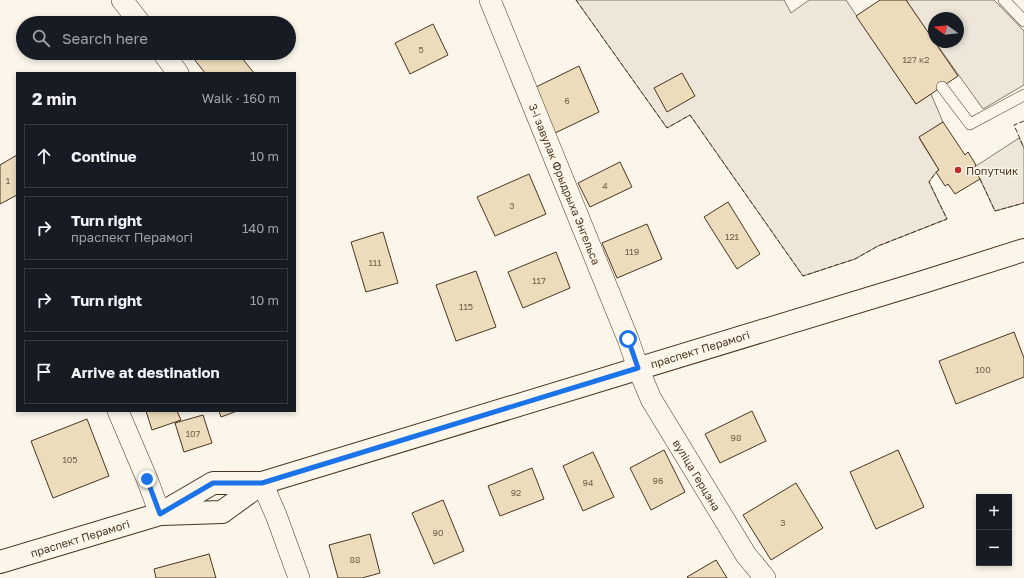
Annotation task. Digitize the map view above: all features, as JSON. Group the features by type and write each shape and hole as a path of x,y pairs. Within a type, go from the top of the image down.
{"main road":[{"name":"праспект Перамогі","path":"0,562 160,514 213,483 262,483 930,280 1024,250"},
{"name":"праспект Перамогі","path":"160,514 222,512 262,483"}],"street":[{"path":"122,0 135,16"},
{"name":"3-і завулак Фрыдрыха Энгельса","path":"490,0 628,339 638,368"},
{"path":"168,60 177,72"},
{"name":"вуліца Герцэна","path":"638,368 655,406 746,555 765,578"},
{"path":"118,412 160,514"},
{"path":"262,483 276,515 299,578"}],"lane":[{"path":"1004,0 1024,21"},
{"path":"942,87 970,124 1024,95"}],"shaded area":[{"path":"576,0 784,0 791,13 809,0 846,0 916,104 931,94 943,122 919,138 939,170 929,182 947,219 878,246 855,259 803,276 690,115 667,128"},
{"path":"906,0 994,0 1024,31 1024,85 983,109 939,48 964,48 964,12 928,12 928,32"},
{"path":"1019,138 1024,148 1024,203 995,211 980,179 973,168"}],"building":[{"path":"880,0 906,0 928,32 928,48 939,48 958,76 916,104 856,16"},
{"path":"433,24 448,55 410,74 395,43"},
{"path":"195,60 244,60 253,72 204,72"},
{"path":"579,66 599,112 555,133 534,88"},
{"path":"682,73 695,96 667,112 654,88"},
{"path":"943,122 965,155 968,152 976,165 973,168 980,179 955,194 948,184 945,186 936,172 939,170 919,137"},
{"path":"16,156 16,196 0,204 0,165"},
{"path":"620,162 632,187 590,207 578,183"},
{"path":"529,174 546,214 495,236 477,197"},
{"path":"728,202 760,254 737,269 704,217"},
{"path":"647,224 662,259 617,278 602,243"},
{"path":"383,232 398,283 366,292 351,242"},
{"path":"556,252 570,288 523,308 508,272"},
{"path":"476,271 496,327 456,341 436,285"},
{"path":"1014,332 1024,358 1024,377 956,404 939,361"},
{"path":"752,411 766,441 720,463 705,434"},
{"path":"146,412 177,412 181,420 152,430"},
{"path":"219,412 234,412 221,417"},
{"path":"203,415 212,443 184,452 175,423"},
{"path":"87,419 109,476 53,498 31,441"},
{"path":"664,450 685,492 651,510 630,468"},
{"path":"898,450 924,507 876,529 850,472"},
{"path":"593,452 614,497 583,511 563,466"},
{"path":"532,468 544,499 500,516 488,486"},
{"path":"796,483 823,528 771,560 743,515"},
{"path":"443,500 464,551 434,564 412,513"},
{"path":"370,534 380,573 362,578 338,578 329,545"},
{"path":"209,554 216,578 156,578 154,569"},
{"path":"716,560 727,578 687,577"}],"fence":[{"path":"576,0 667,128 690,115 803,276 855,259 878,246 947,219 929,182 936,172"},
{"path":"1024,121 1014,125 1024,148"},
{"path":"980,179 995,211 1024,203"}],"place":[{"name":"Попутчик","path":"958,170"}],"route":[{"path":"147,479 160,514 213,483 262,483 638,368 628,339"}]}
